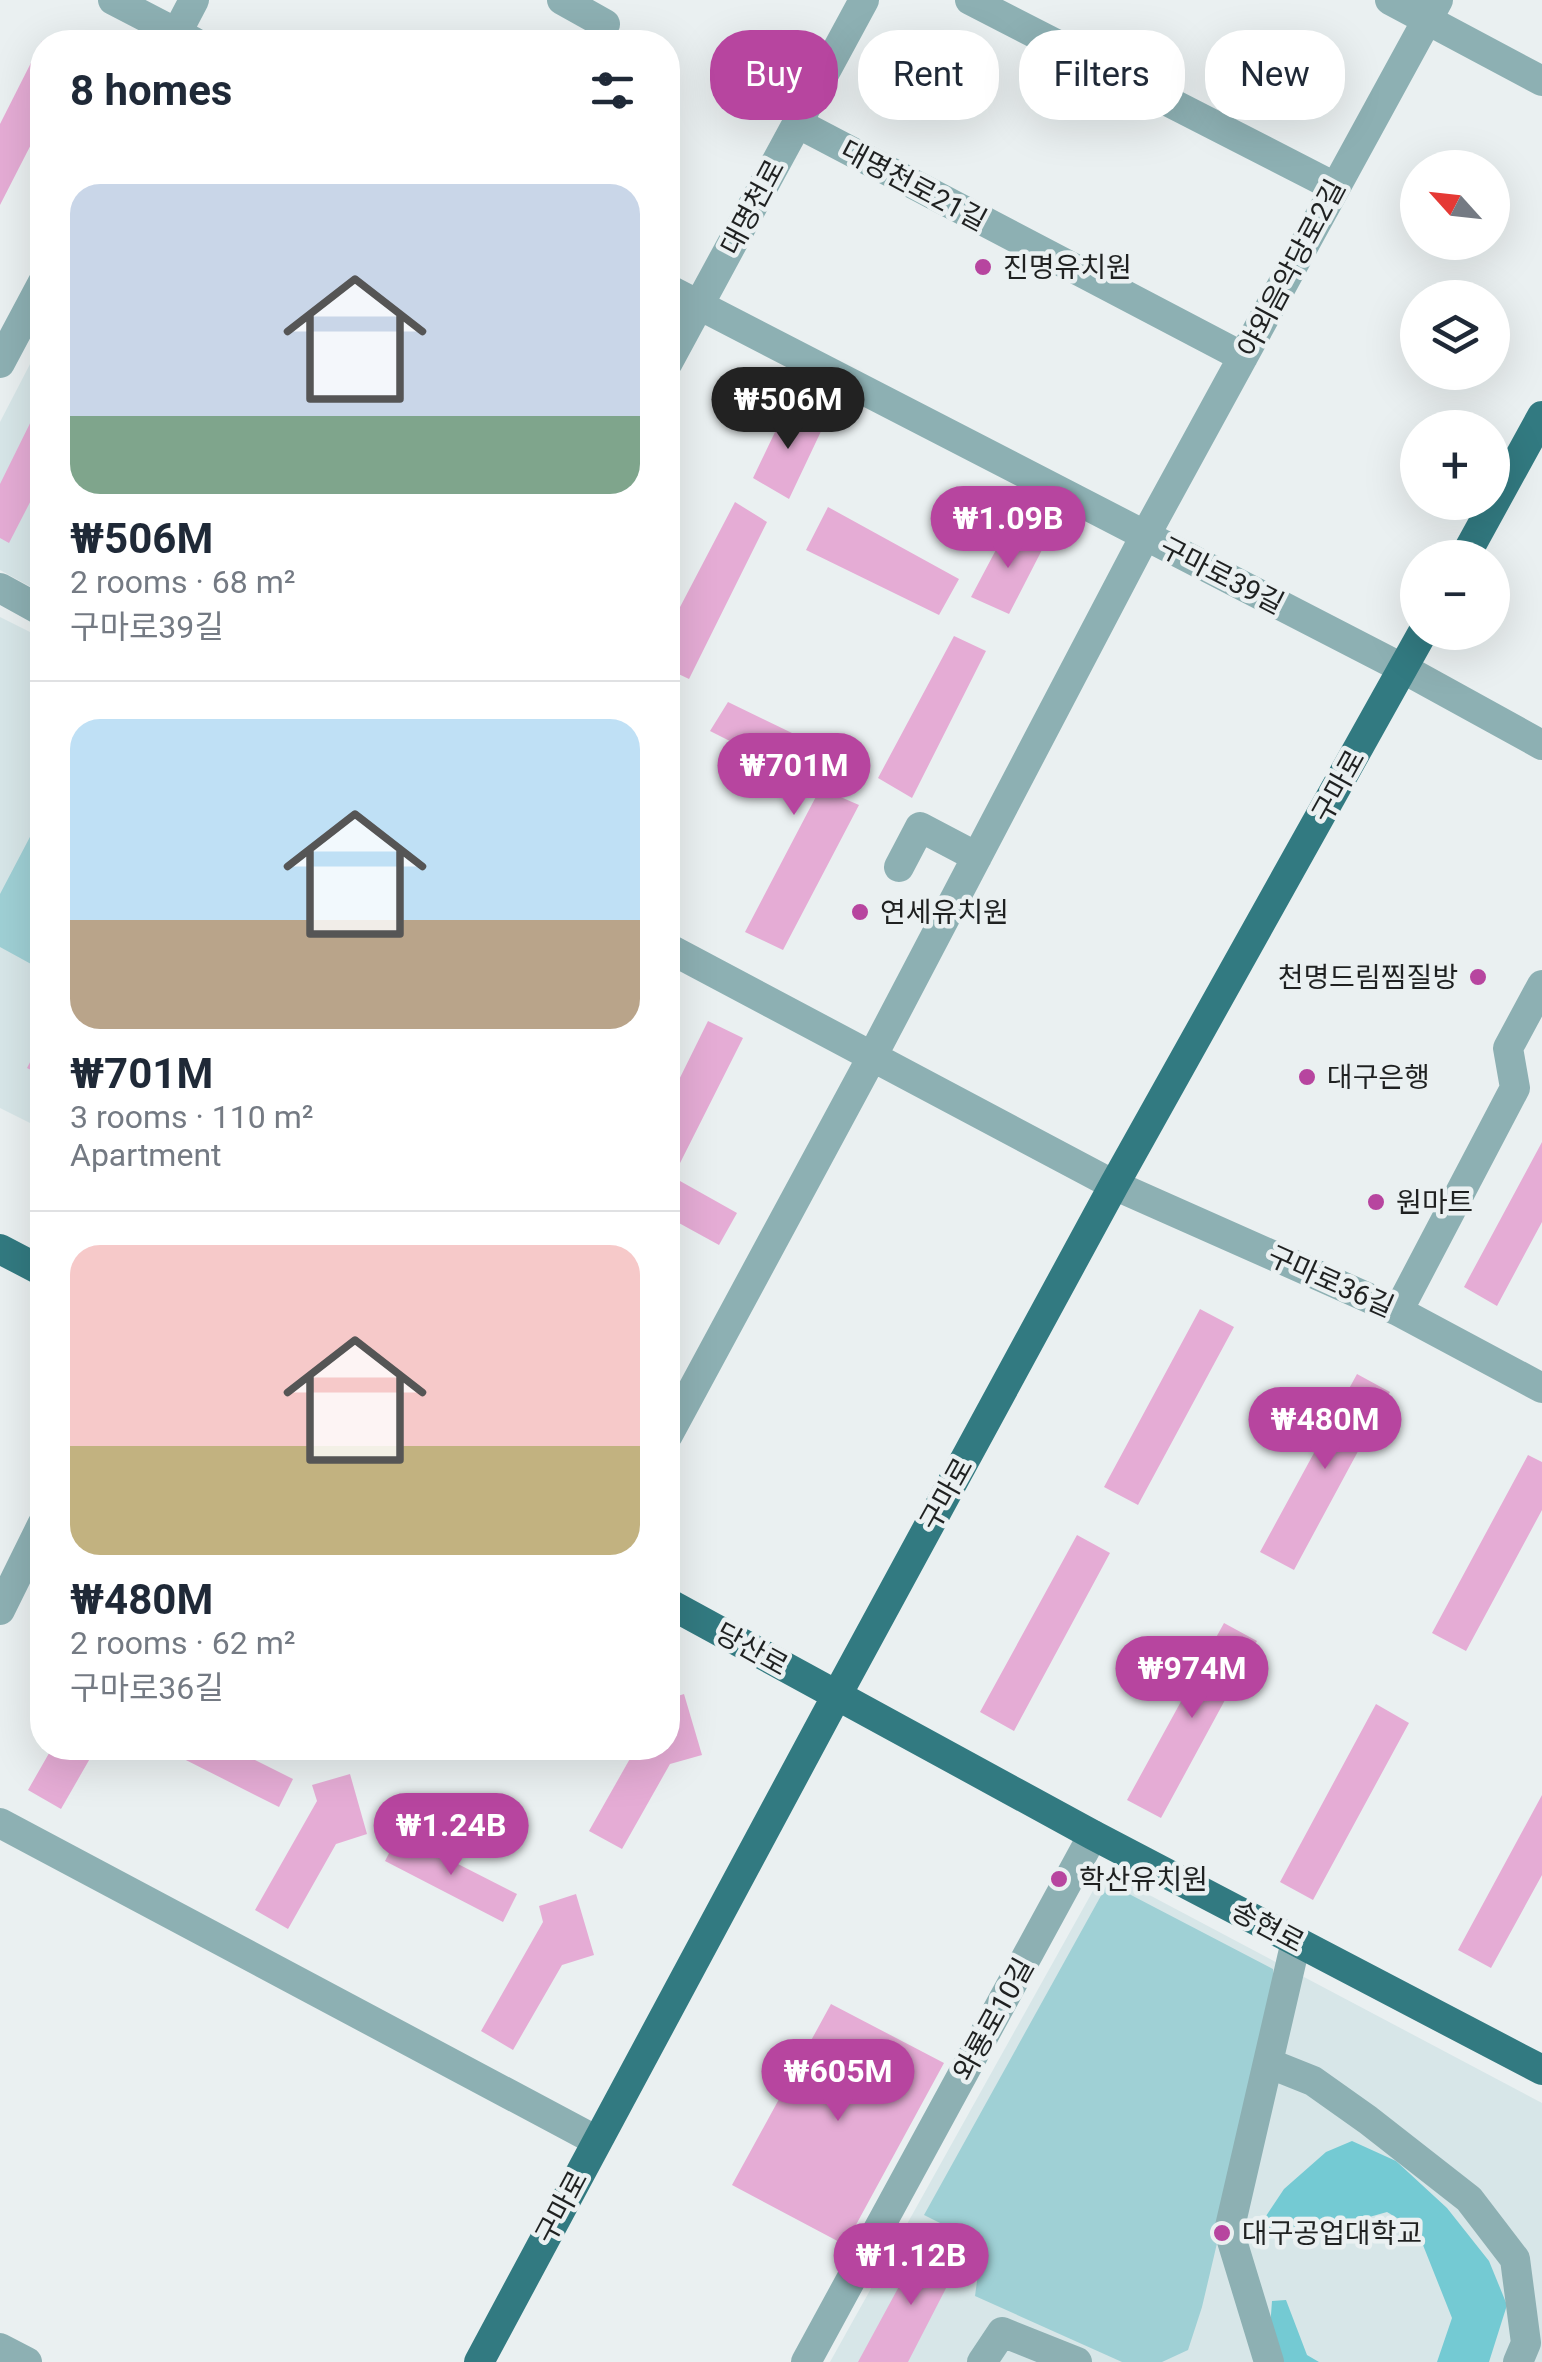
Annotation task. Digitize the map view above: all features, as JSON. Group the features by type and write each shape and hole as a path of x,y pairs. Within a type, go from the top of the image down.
{"main road":[{"path":"1474,540 1542,416"},
{"name":"구마로","path":"478,2362 1114,1185 1414,650"},
{"path":"0,1248 30,1264"},
{"name":"당산로","path":"680,1609 837,1695"},
{"name":"송현로","path":"837,1695 1093,1835 1542,2070"}],"street":[{"path":"113,0 164,30"},
{"path":"184,30 194,0"},
{"path":"562,0 606,22"},
{"name":"대명천로","path":"680,339 864,0"},
{"path":"970,0 1335,187"},
{"path":"1390,0 1432,10 1542,81"},
{"name":"야외음악당로2길","path":"680,1412 872,1057 1145,536 1432,10"},
{"name":"대명천로21길","path":"797,124 1244,357"},
{"name":"구마로39길","path":"680,295 1404,668 1542,745"},
{"path":"0,363 30,307"},
{"path":"0,588 30,604"},
{"path":"899,867 920,826 977,858"},
{"name":"구마로36길","path":"680,954 1114,1185 1398,1311 1542,1388"},
{"path":"1398,1311 1515,1088 1508,1048 1542,986"},
{"path":"0,1610 30,1549"},
{"path":"0,1824 597,2141"},
{"name":"와룡로10길","path":"806,2362 1093,1835"},
{"path":"1269,2362 1229,2231 1296,1942"},
{"path":"1268,2063 1313,2081 1469,2199 1516,2259 1526,2343 1518,2362"},
{"path":"982,2362 1002,2332 1077,2362"},
{"path":"0,2348 26,2362"}],"shaded area":[{"path":"30,364 30,586 0,570 0,422"},
{"path":"0,617 30,632 30,1123 0,1108"},
{"path":"30,837 30,963 0,947 0,894"},
{"name":"대구공업대학교","path":"1104,1871 1542,2103 1542,2362 830,2362"},
{"path":"1108,1883 1273,1969 1276,1993 1202,2307 1188,2350 1162,2362 1122,2362 975,2296 982,2244 924,2215"},
{"path":"1352,2141 1396,2161 1447,2208 1489,2261 1507,2305 1489,2362 1437,2362 1452,2318 1417,2230 1387,2212 1295,2238 1267,2229 1266,2216 1284,2189 1326,2152"},
{"path":"1286,2300 1307,2355 1319,2362 1279,2362 1269,2342 1272,2301"}],"building":[{"path":"30,65 30,146 0,205 0,124"},
{"path":"787,407 824,425 789,499 753,478"},
{"path":"30,423 30,502 9,543 0,538 0,484"},
{"path":"735,502 767,522 689,679 680,675 680,607"},
{"path":"828,507 959,579 939,615 806,550"},
{"path":"1007,529 1045,544 1009,614 971,597"},
{"path":"954,636 986,651 912,798 878,778"},
{"path":"728,702 852,762 836,795 859,805 783,950 745,932 821,787 710,731"},
{"path":"708,1021 743,1038 680,1163 680,1078"},
{"path":"1542,1142 1542,1222 1497,1306 1464,1287"},
{"path":"680,1181 737,1213 719,1245 680,1224"},
{"path":"1200,1309 1234,1327 1138,1505 1104,1487"},
{"path":"1357,1374 1390,1392 1294,1570 1260,1552"},
{"path":"1528,1455 1542,1462 1542,1510 1466,1651 1432,1633"},
{"path":"1077,1535 1110,1553 1014,1731 980,1712"},
{"path":"1224,1623 1257,1641 1161,1818 1127,1800"},
{"path":"684,1694 702,1755 670,1764 622,1849 589,1831 629,1760 680,1760 680,1695"},
{"path":"1376,1704 1409,1723 1313,1900 1280,1882"},
{"path":"45,1760 89,1760 61,1809 28,1790"},
{"path":"186,1760 255,1760 293,1779 279,1807"},
{"path":"350,1774 367,1834 336,1844 288,1929 255,1910 317,1801 312,1785"},
{"path":"1542,1795 1542,1875 1491,1968 1458,1950"},
{"path":"399,1834 517,1894 503,1922 385,1861"},
{"path":"576,1894 594,1955 562,1965 513,2050 481,2031 543,1922 539,1906"},
{"path":"831,2004 944,2063 845,2245 732,2185"},
{"path":"922,2244 959,2263 908,2362 858,2362"}],"place":[{"name":"진명유치원","path":"983,267"},
{"name":"연세유치원","path":"860,912"},
{"name":"천명드림찜질방","path":"1478,977"},
{"name":"대구은행","path":"1307,1077"},
{"name":"원마트","path":"1376,1202"},
{"name":"학산유치원","path":"1059,1879"},
{"name":"대구공업대학교","path":"1222,2233"}]}
